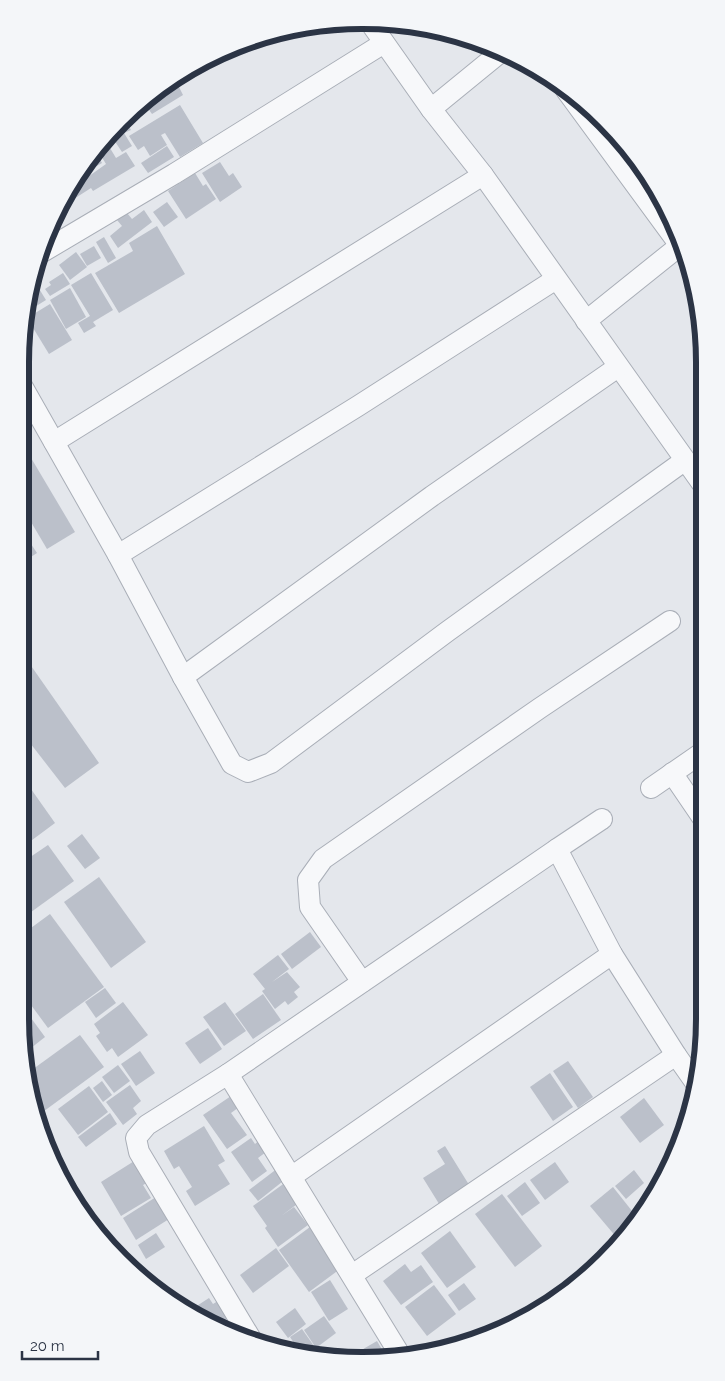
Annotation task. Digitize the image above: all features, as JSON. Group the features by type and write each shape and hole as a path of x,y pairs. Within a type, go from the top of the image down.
{"street":[{"path":"374,29 430,109 483,175 696,477"},
{"path":"49,248 174,174 384,43"},
{"path":"430,109 495,56"},
{"path":"581,110 668,228"},
{"path":"54,442 483,175"},
{"path":"586,321 677,251"},
{"path":"118,555 556,280"},
{"path":"183,676 424,502 618,368"},
{"path":"29,398 118,555 232,764 248,772 271,763 684,460"},
{"path":"362,982 310,907 308,880 323,859 540,708 670,621"},
{"path":"650,788 696,757"},
{"path":"672,773 696,808"},
{"path":"247,1332 139,1152 136,1138 146,1125 228,1074 602,819"},
{"path":"557,849 612,954 691,1076"},
{"path":"291,1177 612,954"},
{"path":"352,1275 676,1055"},
{"path":"228,1074 397,1350"}],"building":[{"path":"179,87 183,95 152,114 147,108"},
{"path":"180,105 203,143 180,157 165,133 161,135 167,145 150,156 144,146 138,150 129,136"},
{"path":"128,126 131,130 124,133 132,146 122,152 114,140"},
{"path":"167,146 174,157 148,173 141,163"},
{"path":"110,148 116,158 126,152 135,166 93,191 91,188 70,201 84,178 106,164 101,155"},
{"path":"99,158 102,163 90,170"},
{"path":"220,162 229,176 233,173 242,187 220,202 202,173"},
{"path":"195,173 203,186 206,184 216,199 186,219 168,191"},
{"path":"167,202 178,217 164,227 153,212"},
{"path":"144,210 152,222 118,248 110,236 122,226 117,220 127,213 132,219"},
{"path":"157,226 185,274 119,313 95,273 133,251 129,243"},
{"path":"104,237 116,258 108,263 96,242"},
{"path":"94,246 101,258 87,266 80,254"},
{"path":"76,252 87,267 70,280 59,265"},
{"path":"63,273 70,284 50,296 45,289 51,285 49,282"},
{"path":"91,273 113,310 93,322 96,326 84,333 78,323 90,316 71,285"},
{"path":"38,286 46,300 34,308"},
{"path":"70,288 86,317 66,329 50,300"},
{"path":"50,304 72,340 49,354 31,325 33,315"},
{"path":"29,454 75,532 47,549 29,519"},
{"path":"29,541 37,553 29,558"},
{"path":"29,663 99,763 65,788 29,742"},
{"path":"31,789 55,823 29,842 29,790"},
{"path":"82,834 100,858 85,869 67,846"},
{"path":"48,845 74,881 29,914 29,858"},
{"path":"99,877 146,942 111,968 64,902"},
{"path":"50,914 104,987 48,1028 29,1002 29,929"},
{"path":"310,932 321,947 292,969 281,954"},
{"path":"278,955 289,969 272,982 287,972 300,987 294,992 298,997 288,1005 285,1001 275,1009 262,991 265,989 253,974"},
{"path":"105,988 116,1003 96,1018 85,1002"},
{"path":"263,994 281,1020 253,1039 235,1014"},
{"path":"123,1002 148,1035 118,1057 112,1048 107,1052 96,1036 100,1033 94,1024"},
{"path":"225,1002 246,1031 224,1046 203,1017"},
{"path":"29,1015 45,1037 30,1049"},
{"path":"208,1028 222,1049 200,1064 185,1043"},
{"path":"80,1035 104,1067 42,1112 33,1069"},
{"path":"140,1051 155,1073 136,1086 121,1064"},
{"path":"568,1061 593,1097 578,1108 553,1071"},
{"path":"118,1065 130,1081 114,1093 102,1077"},
{"path":"550,1073 573,1107 553,1121 530,1087"},
{"path":"102,1081 112,1095 103,1102 93,1088"},
{"path":"130,1085 141,1101 133,1108 137,1114 123,1125 106,1102"},
{"path":"89,1086 108,1112 78,1135 58,1109"},
{"path":"234,1094 242,1105 231,1113 247,1135 227,1149 203,1115"},
{"path":"644,1098 664,1125 640,1143 620,1117"},
{"path":"110,1113 117,1124 86,1147 78,1137"},
{"path":"204,1126 225,1161 218,1165 230,1184 195,1206 186,1191 192,1187 179,1166 174,1169 164,1151"},
{"path":"251,1138 255,1144 262,1138 270,1149 258,1158 267,1171 252,1182 231,1152"},
{"path":"445,1146 471,1188 441,1207 423,1178 445,1164 437,1151"},
{"path":"139,1158 152,1180 143,1185 151,1198 121,1216 101,1182"},
{"path":"555,1162 569,1182 545,1200 530,1180"},
{"path":"278,1168 287,1178 258,1201 249,1190"},
{"path":"634,1170 644,1183 626,1199 615,1186"},
{"path":"286,1182 300,1202 281,1216 294,1207 308,1225 278,1247 265,1228 267,1226 253,1206"},
{"path":"525,1182 540,1203 522,1216 507,1196"},
{"path":"613,1187 634,1213 615,1236 590,1206"},
{"path":"502,1194 542,1246 515,1267 475,1214"},
{"path":"156,1197 169,1219 136,1240 123,1218"},
{"path":"310,1227 340,1269 309,1292 279,1250"},
{"path":"450,1231 476,1267 447,1288 421,1253"},
{"path":"156,1233 165,1247 146,1259 138,1245"},
{"path":"276,1248 289,1266 253,1293 240,1275"},
{"path":"405,1264 411,1272 421,1265 433,1282 401,1305 383,1281"},
{"path":"330,1280 348,1309 329,1321 311,1292"},
{"path":"464,1283 476,1299 459,1311 448,1295"},
{"path":"434,1285 456,1314 427,1336 405,1307"},
{"path":"209,1298 213,1304 221,1299 234,1313 223,1322 195,1307"},
{"path":"295,1308 306,1324 288,1338 276,1322"},
{"path":"324,1316 336,1333 316,1348 304,1330"},
{"path":"302,1329 314,1346 311,1348 296,1346 290,1337"},
{"path":"377,1341 383,1352 362,1352 358,1352"}]}
